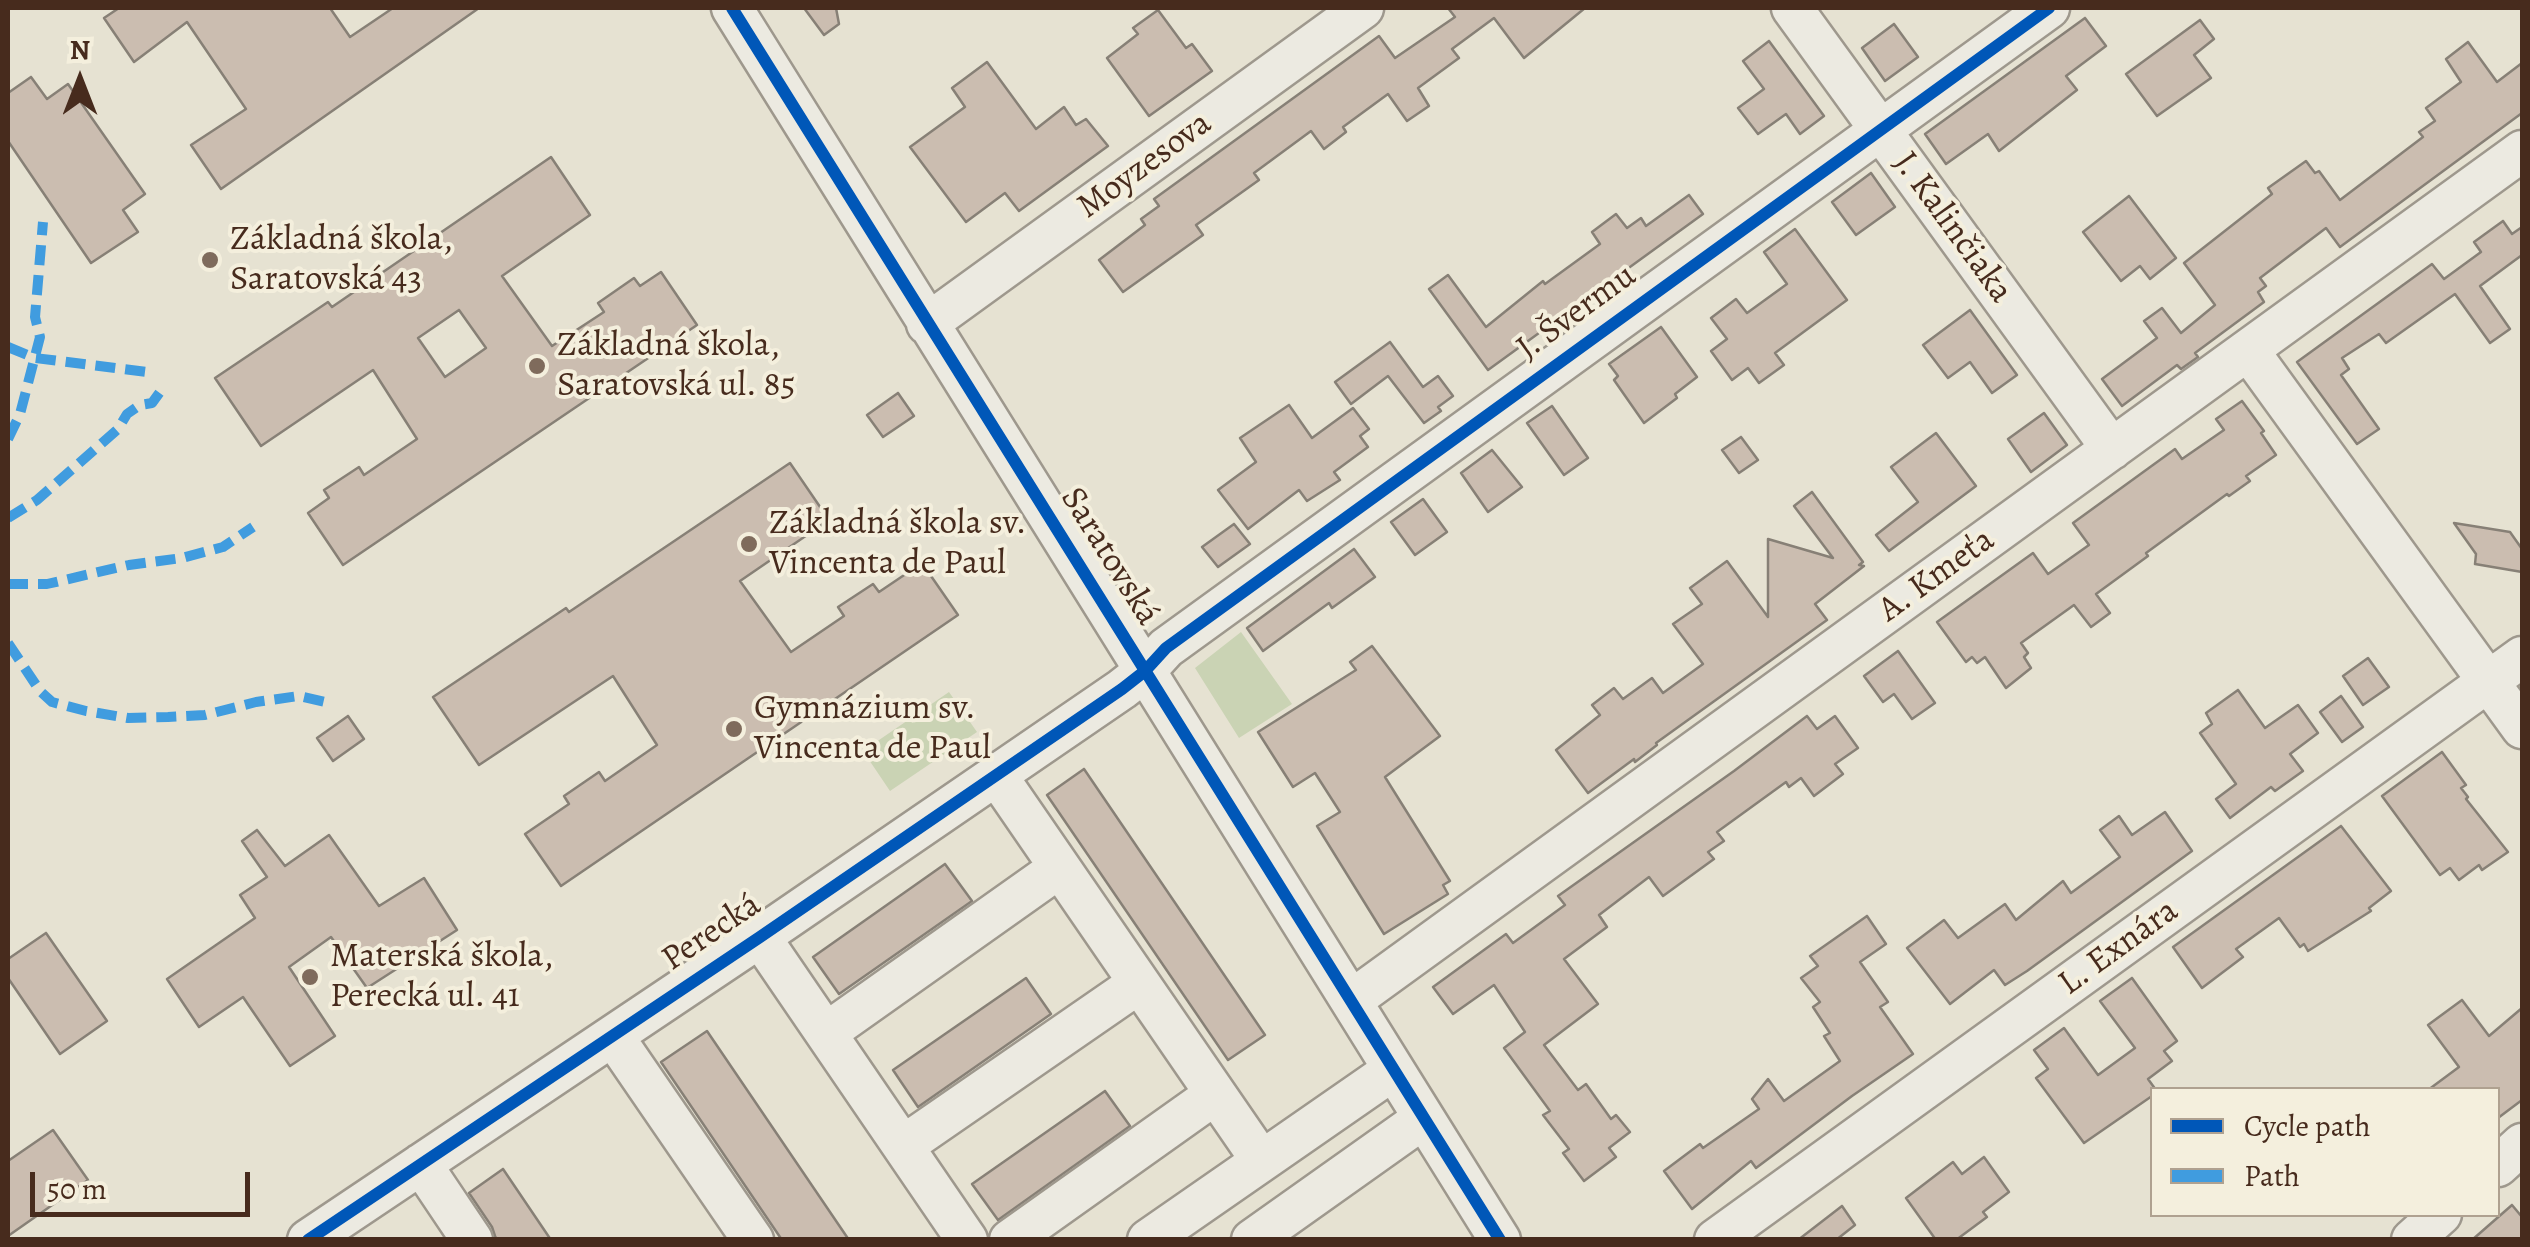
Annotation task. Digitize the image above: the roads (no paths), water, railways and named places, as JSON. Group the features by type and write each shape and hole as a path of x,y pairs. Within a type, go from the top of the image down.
{"street":[{"name":"Saratovská","path":"732,8 1500,1240"},
{"name":"Moyzesova","path":"928,324 1362,8"},
{"name":"J. Kalinčiaka","path":"1792,8 2112,449"},
{"name":"J. Švermu","path":"1145,671 1166,648 2049,8"},
{"name":"A. Kmeťa","path":"1352,1000 2522,152"},
{"path":"2248,350 2522,728"},
{"name":"L. Exnára","path":"1715,1240 2522,657"},
{"name":"Perecká","path":"308,1240 760,938 1145,671"},
{"path":"997,776 1261,1160"},
{"path":"826,1033 1059,868"},
{"path":"760,938 968,1240"},
{"path":"903,1146 1139,983"},
{"path":"612,1036 752,1240"},
{"path":"1148,1240 1393,1070"},
{"path":"1010,1240 1214,1095"},
{"path":"1252,1240 1424,1118"},
{"path":"2500,1164 2522,1144"},
{"path":"421,1164 472,1240"},
{"path":"2412,1240 2438,1217"}],"place":[{"name":"Základná škola, Saratovská 43","path":"210,260"},
{"name":"Základná škola, Saratovská ul. 85","path":"537,366"},
{"name":"Základná škola sv. Vincenta de Paul","path":"749,544"},
{"name":"Gymnázium sv. Vincenta de Paul","path":"734,729"},
{"name":"Materská škola, Perecká ul. 41","path":"310,977"}]}
